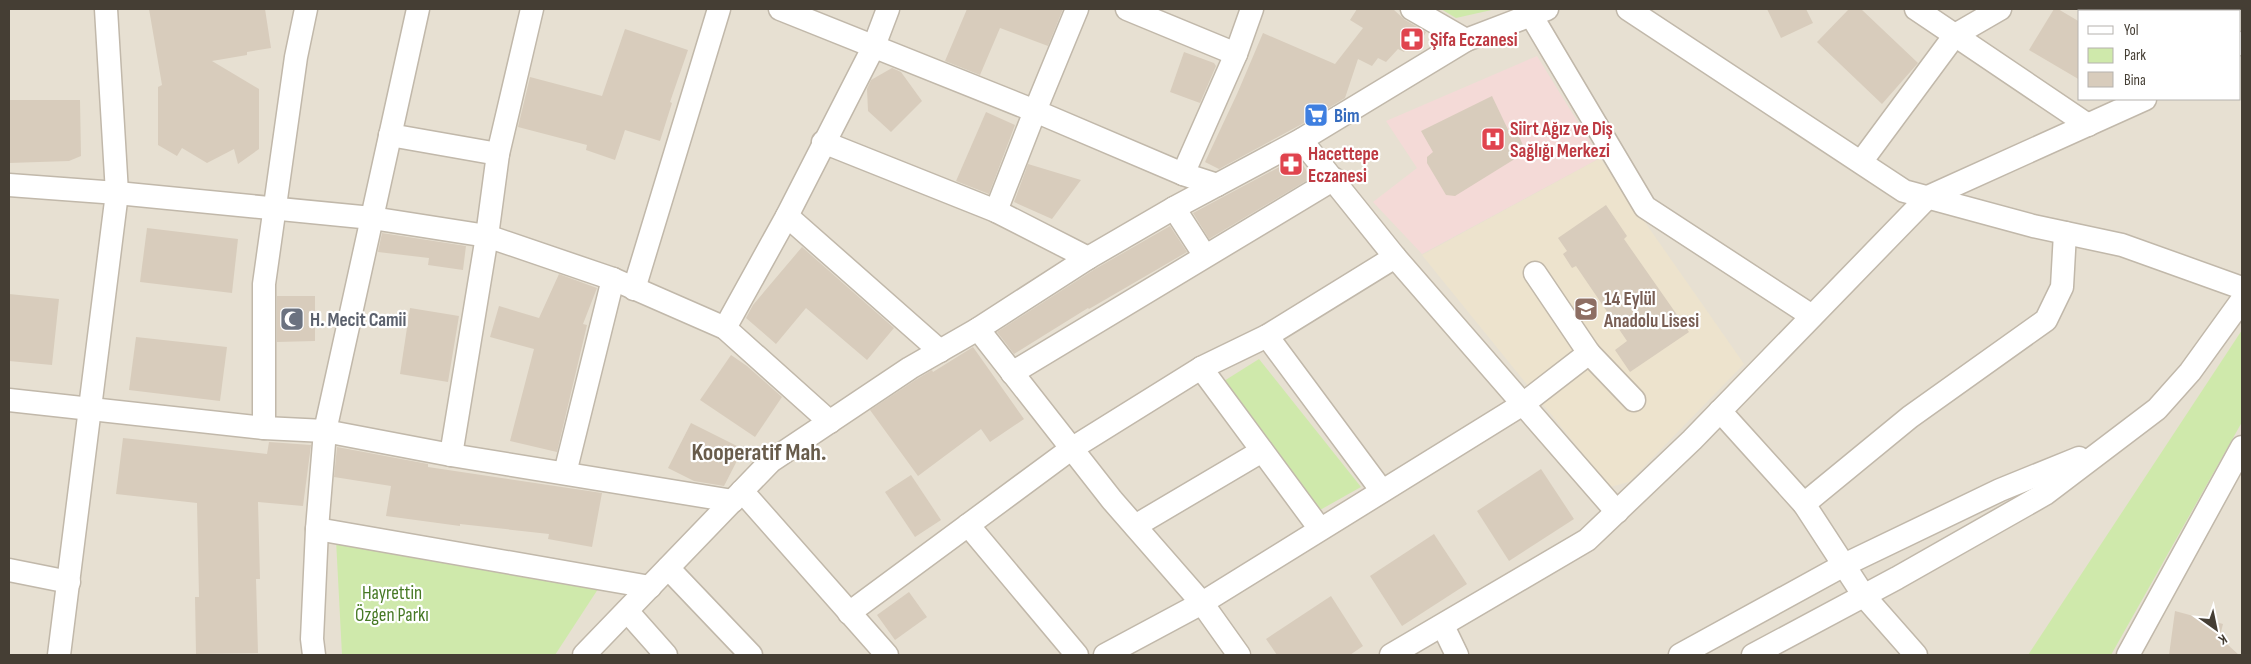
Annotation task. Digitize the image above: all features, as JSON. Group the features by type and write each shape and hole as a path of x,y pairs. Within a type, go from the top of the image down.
{"street":[{"path":"59,655 117,193 106,9"},
{"path":"264,428 264,284 273,209 296,57 306,9"},
{"path":"314,655 312,639 317,530 326,431 418,9"},
{"path":"451,455 487,236 498,154 532,9"},
{"path":"634,289 719,9"},
{"path":"780,9 1034,111 1183,174 1217,185"},
{"path":"725,328 787,216 823,142 874,46 888,9"},
{"path":"996,212 1034,111 1077,9"},
{"path":"1127,9 1236,54"},
{"path":"1183,174 1236,54 1252,9"},
{"path":"1412,9 1466,40"},
{"path":"1615,9 1629,9 1904,191 2065,233 2122,245 2242,288"},
{"path":"1916,9 2088,125"},
{"path":"1861,162 1955,35 2000,9"},
{"path":"584,655 771,461 910,368 978,329 1088,258 1174,208 1301,140 1466,40 1539,12 1645,207 1812,316"},
{"path":"1391,655 1587,540 1720,411 1928,197 2143,100"},
{"path":"390,135 498,154"},
{"path":"1301,140 1395,257 1617,512"},
{"path":"823,142 996,212 1088,258"},
{"path":"1012,373 1334,179"},
{"path":"9,185 117,193 372,218 487,236 613,279 725,328 830,422"},
{"path":"1174,208 1205,256"},
{"path":"787,216 940,351"},
{"path":"1804,504 1910,417 2046,320 2062,288 2065,233"},
{"path":"849,613 1072,449 1201,368 1267,336 1395,257"},
{"path":"1535,273 1589,353 1634,400"},
{"path":"565,473 613,279"},
{"path":"1753,655 1864,596 2045,494 2157,408 2190,372 2242,300"},
{"path":"978,329 1135,526 1202,602 1239,655"},
{"path":"1267,336 1382,491"},
{"path":"1105,655 1202,602 1523,404 1589,353"},
{"path":"1201,368 1320,529"},
{"path":"9,400 264,428 326,431 451,455 565,473 738,496 887,655"},
{"path":"1720,411 1804,504 1864,596 1912,653"},
{"path":"1680,655 1844,565 2000,490 2106,447"},
{"path":"2128,655 2242,447"},
{"path":"1135,526 1262,451"},
{"path":"968,525 1076,655"},
{"path":"317,530 650,587"},
{"path":"668,568 751,655"},
{"path":"9,570 69,582"},
{"path":"627,611 666,655"},
{"path":"1442,626 1458,655"}],"shaded area":[{"path":"9,9 2242,9 2242,655 9,655"},
{"name":"Siirt Ağız ve Diş Sağlığı Merkezi","path":"1537,56 1600,158 1422,254 1373,202 1417,168 1386,121"},
{"name":"14 Eylül Anadolu Lisesi","path":"1600,158 1744,364 1629,482 1610,487 1422,255"}],"green space":[{"path":"1441,9 1496,9 1456,18"},
{"path":"2242,330 2242,422 2111,655 2028,655"},
{"path":"1259,359 1361,487 1320,510 1224,381"},
{"name":"Hayrettin Özgen Parkı","path":"336,540 600,586 555,655 342,655"}],"building":[{"path":"149,9 265,9 271,48 247,52 247,55 212,61 259,89 259,149 238,164 234,149 207,163 182,148 177,156 158,145 158,87 162,85"},
{"path":"967,9 1063,9 1048,46 1000,28 980,75 945,61"},
{"path":"1357,9 1393,9 1405,20 1426,32 1418,47 1410,42 1404,52 1398,49 1386,62 1378,58 1372,66 1358,59 1345,98 1302,124 1219,169 1205,162 1263,33 1335,64 1363,28 1350,20"},
{"path":"1767,9 1806,9 1813,23 1781,38"},
{"path":"1849,9 1861,9 1918,63 1882,104 1817,42"},
{"path":"2054,9 2058,9 2078,21 2078,79 2029,50"},
{"path":"625,29 688,50 670,102 672,103 660,141 625,130 615,160 586,150 587,145 518,127 530,77 602,96"},
{"path":"1184,52 1214,63 1216,66 1200,103 1170,92"},
{"path":"892,68 901,72 922,101 891,132 868,111 867,89 871,80"},
{"path":"1492,96 1512,138 1518,134 1526,152 1455,196 1446,195 1427,163 1427,157 1433,152 1421,131"},
{"path":"9,100 80,100 81,156 69,161 9,163"},
{"path":"986,112 1015,125 989,194 956,181"},
{"path":"1298,157 1311,178 1209,239 1193,213"},
{"path":"1028,164 1081,180 1052,219 1014,202"},
{"path":"1606,205 1627,236 1624,239 1689,332 1630,372 1615,350 1627,341 1576,266 1572,268 1563,254 1567,251 1558,238"},
{"path":"1170,226 1187,252 1088,308 1014,354 997,332 1095,269"},
{"path":"147,228 238,239 232,293 140,282"},
{"path":"382,233 466,246 463,270 428,265 429,258 378,252"},
{"path":"802,247 894,328 867,360 806,308 776,344 746,318 753,305"},
{"path":"559,274 597,288 583,324 587,325 557,452 510,441 534,349 490,337 499,306 539,318"},
{"path":"9,294 59,299 52,365 9,361"},
{"name":"H. Mecit Camii","path":"277,296 315,296 315,341 277,342"},
{"path":"410,308 459,316 448,382 400,374"},
{"path":"136,337 227,347 220,401 129,390"},
{"path":"973,347 1024,419 990,442 981,429 918,476 870,410 917,379 932,370 933,372"},
{"path":"731,355 747,366 782,397 755,437 700,400"},
{"path":"691,423 743,449 724,486 694,481 668,468"},
{"path":"123,438 267,454 269,442 311,445 303,506 258,502 260,579 256,579 258,653 196,654 195,597 199,597 197,503 116,494"},
{"path":"337,447 428,464 428,467 602,493 592,547 548,539 549,534 460,524 460,526 386,516 391,486 334,477"},
{"path":"1541,469 1574,519 1509,561 1477,511"},
{"path":"911,475 941,520 915,537 885,492"},
{"path":"1434,534 1467,584 1402,626 1370,576"},
{"path":"909,592 927,617 895,640 877,615"},
{"path":"1331,596 1363,646 1350,655 1277,655 1266,639"},
{"path":"2175,611 2223,624 2221,632 2228,645 2239,655 2169,655"}],"place":[{"name":"Şifa Eczanesi","path":"1412,39"},
{"name":"Bim","path":"1316,115"},
{"name":"Siirt Ağız ve Diş Sağlığı Merkezi","path":"1493,139"},
{"name":"Hacettepe Eczanesi","path":"1291,164"},
{"name":"14 Eylül Anadolu Lisesi","path":"1586,309"},
{"name":"H. Mecit Camii","path":"292,319"}],"district":[{"name":"Kooperatif Mah.","path":"759,452"}]}
